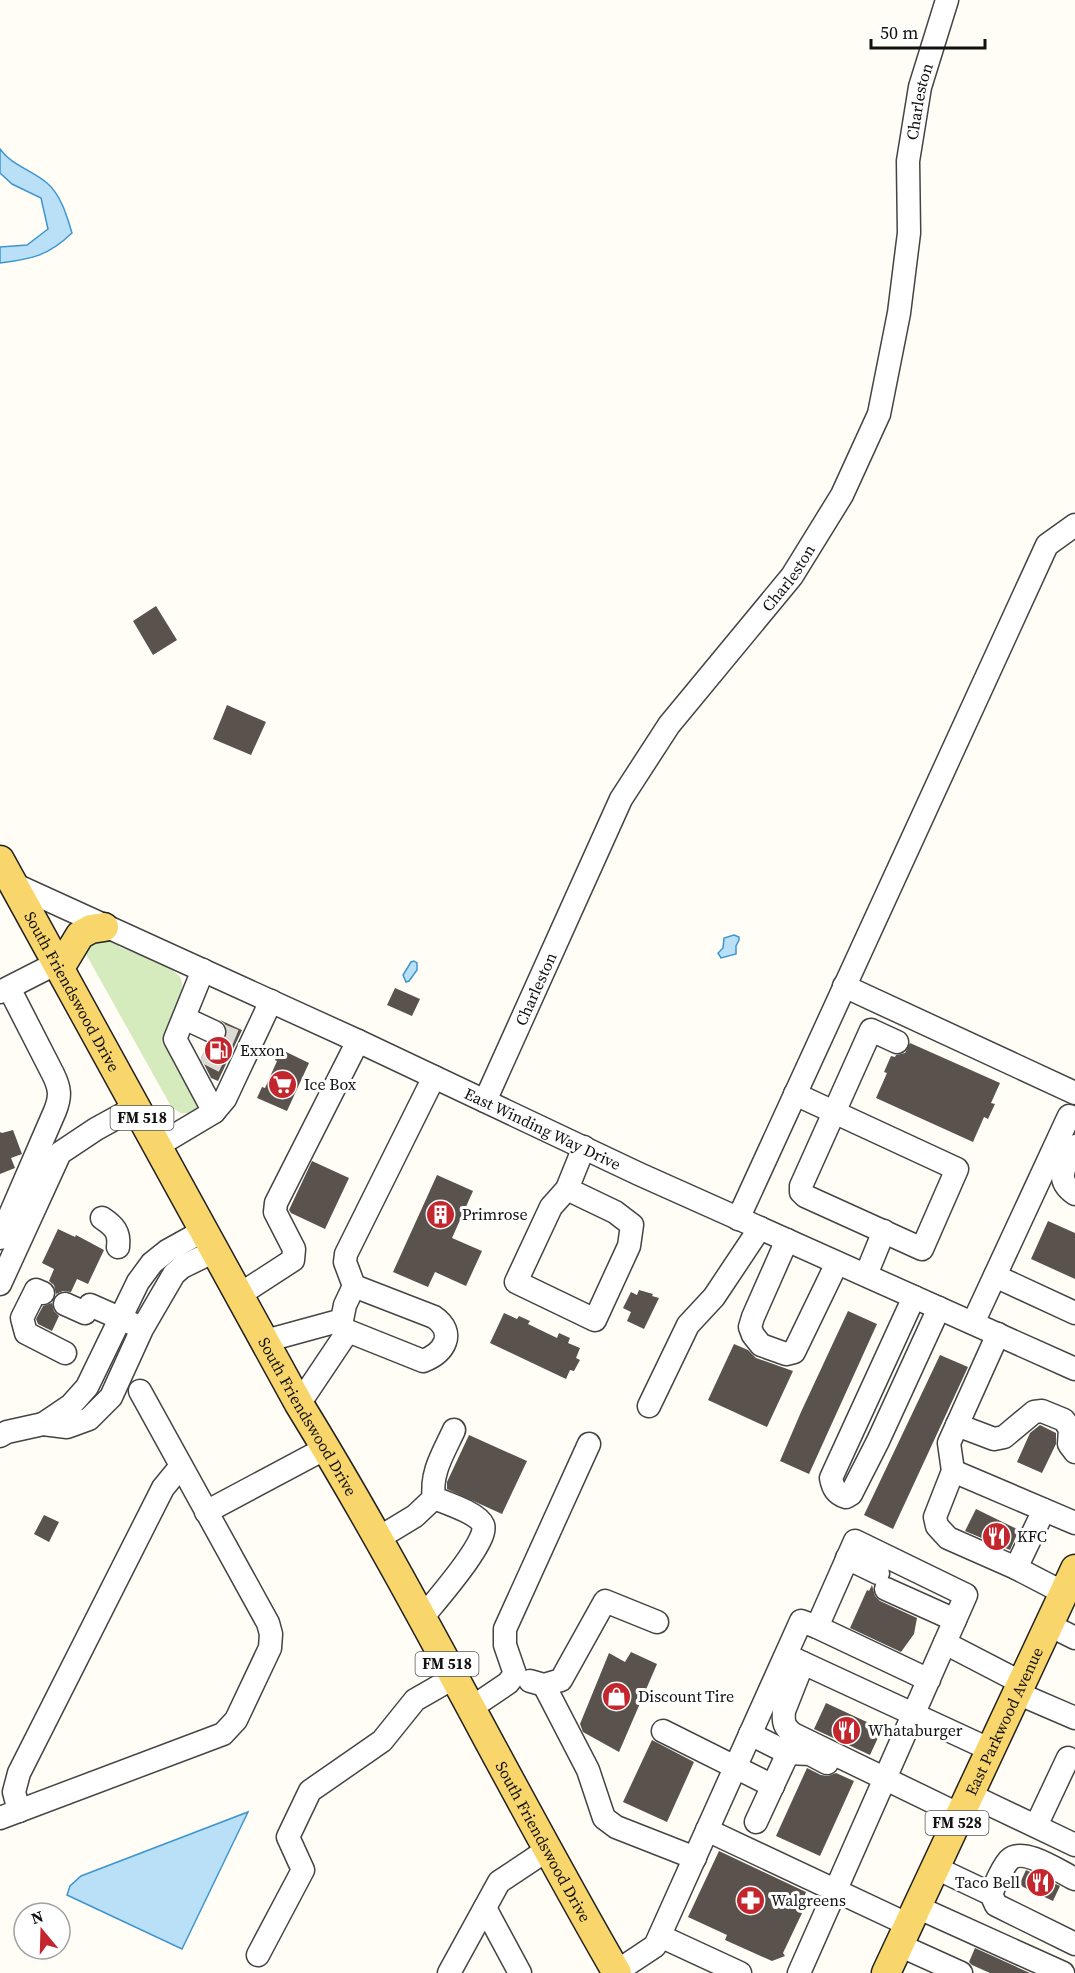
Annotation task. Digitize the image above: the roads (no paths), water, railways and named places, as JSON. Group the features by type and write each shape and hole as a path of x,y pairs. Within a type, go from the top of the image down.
{"main road":[{"name":"South Friendswood Drive","path":"4,874 58,966 299,1404 330,1454 455,1677 547,1850 616,1972"},
{"path":"58,966 80,935 91,929 104,927"},
{"name":"East Parkwood Avenue","path":"886,1973 1070,1581"}],"street":[{"name":"Charleston","path":"485,1101 621,798 669,725 792,576 842,495 879,414 901,302 909,233 908,161 920,87 947,0"},
{"path":"738,1218 1047,545 1075,525"},
{"name":"East Winding Way Drive","path":"4,874 104,927 358,1041 584,1148 1075,1369"},
{"path":"0,1238 55,1111 60,1094 57,1083 4,990 58,966"},
{"path":"203,970 179,1029 214,1112"},
{"path":"844,986 1075,1093"},
{"path":"157,1146 214,1112 225,1099 245,1045 271,1001"},
{"path":"179,1029 209,1042"},
{"path":"795,1094 834,1112 957,1168 922,1249 805,1196 801,1192 801,1186 834,1112 871,1030 897,1042"},
{"path":"239,1295 293,1260 294,1249 274,1212 276,1203 358,1041"},
{"path":"299,1404 345,1326 345,1305 354,1286 345,1262 346,1254 434,1077"},
{"path":"0,1284 60,1153 136,1107"},
{"path":"973,1323 1069,1116 1075,1118"},
{"path":"1075,1146 1063,1172 1062,1180 1065,1186 1075,1194"},
{"path":"567,1189 615,1212 632,1225 629,1246 595,1320 516,1282 551,1207 567,1189 584,1148"},
{"path":"102,1218 117,1231 118,1247"},
{"path":"649,1406 688,1325 714,1298 760,1228"},
{"path":"866,1275 884,1231"},
{"path":"787,1240 750,1327 761,1345 786,1354 794,1352 837,1263"},
{"path":"44,1425 71,1405 87,1387 138,1282 152,1263 167,1251 209,1241"},
{"path":"0,1436 7,1432 44,1425 66,1427 89,1419 111,1397 142,1329 174,1274 209,1241"},
{"path":"995,1276 1075,1313"},
{"path":"265,1341 345,1326 423,1361 441,1351 446,1340 446,1331 434,1317 354,1286"},
{"path":"43,1293 36,1290 22,1318 26,1332 65,1353"},
{"path":"914,1297 831,1478 832,1488 840,1496 846,1497 851,1494 939,1308"},
{"path":"65,1304 89,1307 121,1318 142,1329"},
{"path":"998,1334 949,1443 953,1472 935,1517 940,1531 948,1538 1016,1569 1070,1581"},
{"path":"9,1815 223,1734 236,1720 270,1648 271,1634 268,1623 140,1391"},
{"path":"957,1425 994,1439 1004,1437 1034,1412 1042,1411 1064,1420 1070,1429 1069,1444 1075,1452"},
{"path":"434,1498 432,1487 434,1474 454,1430"},
{"path":"589,1444 506,1629 505,1645 515,1674 544,1685 561,1680 605,1601 657,1622"},
{"path":"210,1519 330,1454"},
{"path":"9,1815 19,1773 164,1488 181,1466"},
{"path":"953,1472 1075,1523"},
{"path":"377,1539 415,1516 434,1498"},
{"path":"422,1618 480,1542 484,1531 477,1517 434,1498"},
{"path":"1016,1569 1044,1510"},
{"path":"799,1973 966,1595 855,1541 817,1627"},
{"path":"847,1559 959,1612"},
{"path":"883,1783 786,1728 783,1720 784,1711 801,1621 929,1680"},
{"path":"1049,1625 1075,1638"},
{"path":"945,1643 1075,1718"},
{"path":"795,1659 991,1749"},
{"path":"616,1972 655,1946 750,1734 795,1659"},
{"path":"471,1708 508,1683 515,1674"},
{"path":"258,1955 303,1870 288,1837 310,1791 382,1741 415,1700 455,1677"},
{"path":"544,1685 588,1770 604,1818 616,1827 694,1858"},
{"path":"663,1731 773,1785"},
{"path":"750,1734 788,1753 810,1754 883,1783 1036,1826 1075,1845"},
{"path":"756,1822 788,1753"},
{"path":"1036,1826 1068,1758"},
{"path":"707,1830 908,1926 1063,1973"},
{"path":"449,1973 499,1882 547,1850"},
{"path":"991,1894 1013,1857 1026,1855 1075,1879"},
{"path":"936,1868 991,1894 996,1905 1075,1944"},
{"path":"485,1908 520,1973"},
{"path":"908,1926 961,1973"},
{"path":"660,1936 740,1973"},
{"path":"691,1950 707,1973"}],"water":[{"path":"0,149 10,159 41,178 52,188 63,206 72,233 47,252 21,260 0,263 0,247 27,245 48,229 41,198 12,184 0,173"},
{"path":"734,935 739,937 736,954 721,958 718,953 723,948 724,938"},
{"path":"414,961 417,963 417,970 406,982 403,975"},
{"path":"248,1812 182,1949 67,1895 70,1886 81,1876"}],"tunnel":[{"path":"214,1032 241,1043"},
{"path":"204,1052 230,1065"}],"place":[{"name":"Exxon","path":"219,1050"},
{"name":"Ice Box","path":"283,1084"},
{"name":"Primrose","path":"441,1214"},
{"name":"KFC","path":"996,1536"},
{"name":"Discount Tire","path":"617,1696"},
{"name":"Whataburger","path":"847,1730"},
{"name":"Taco Bell","path":"1041,1882"},
{"name":"Walgreens","path":"750,1900"}]}
